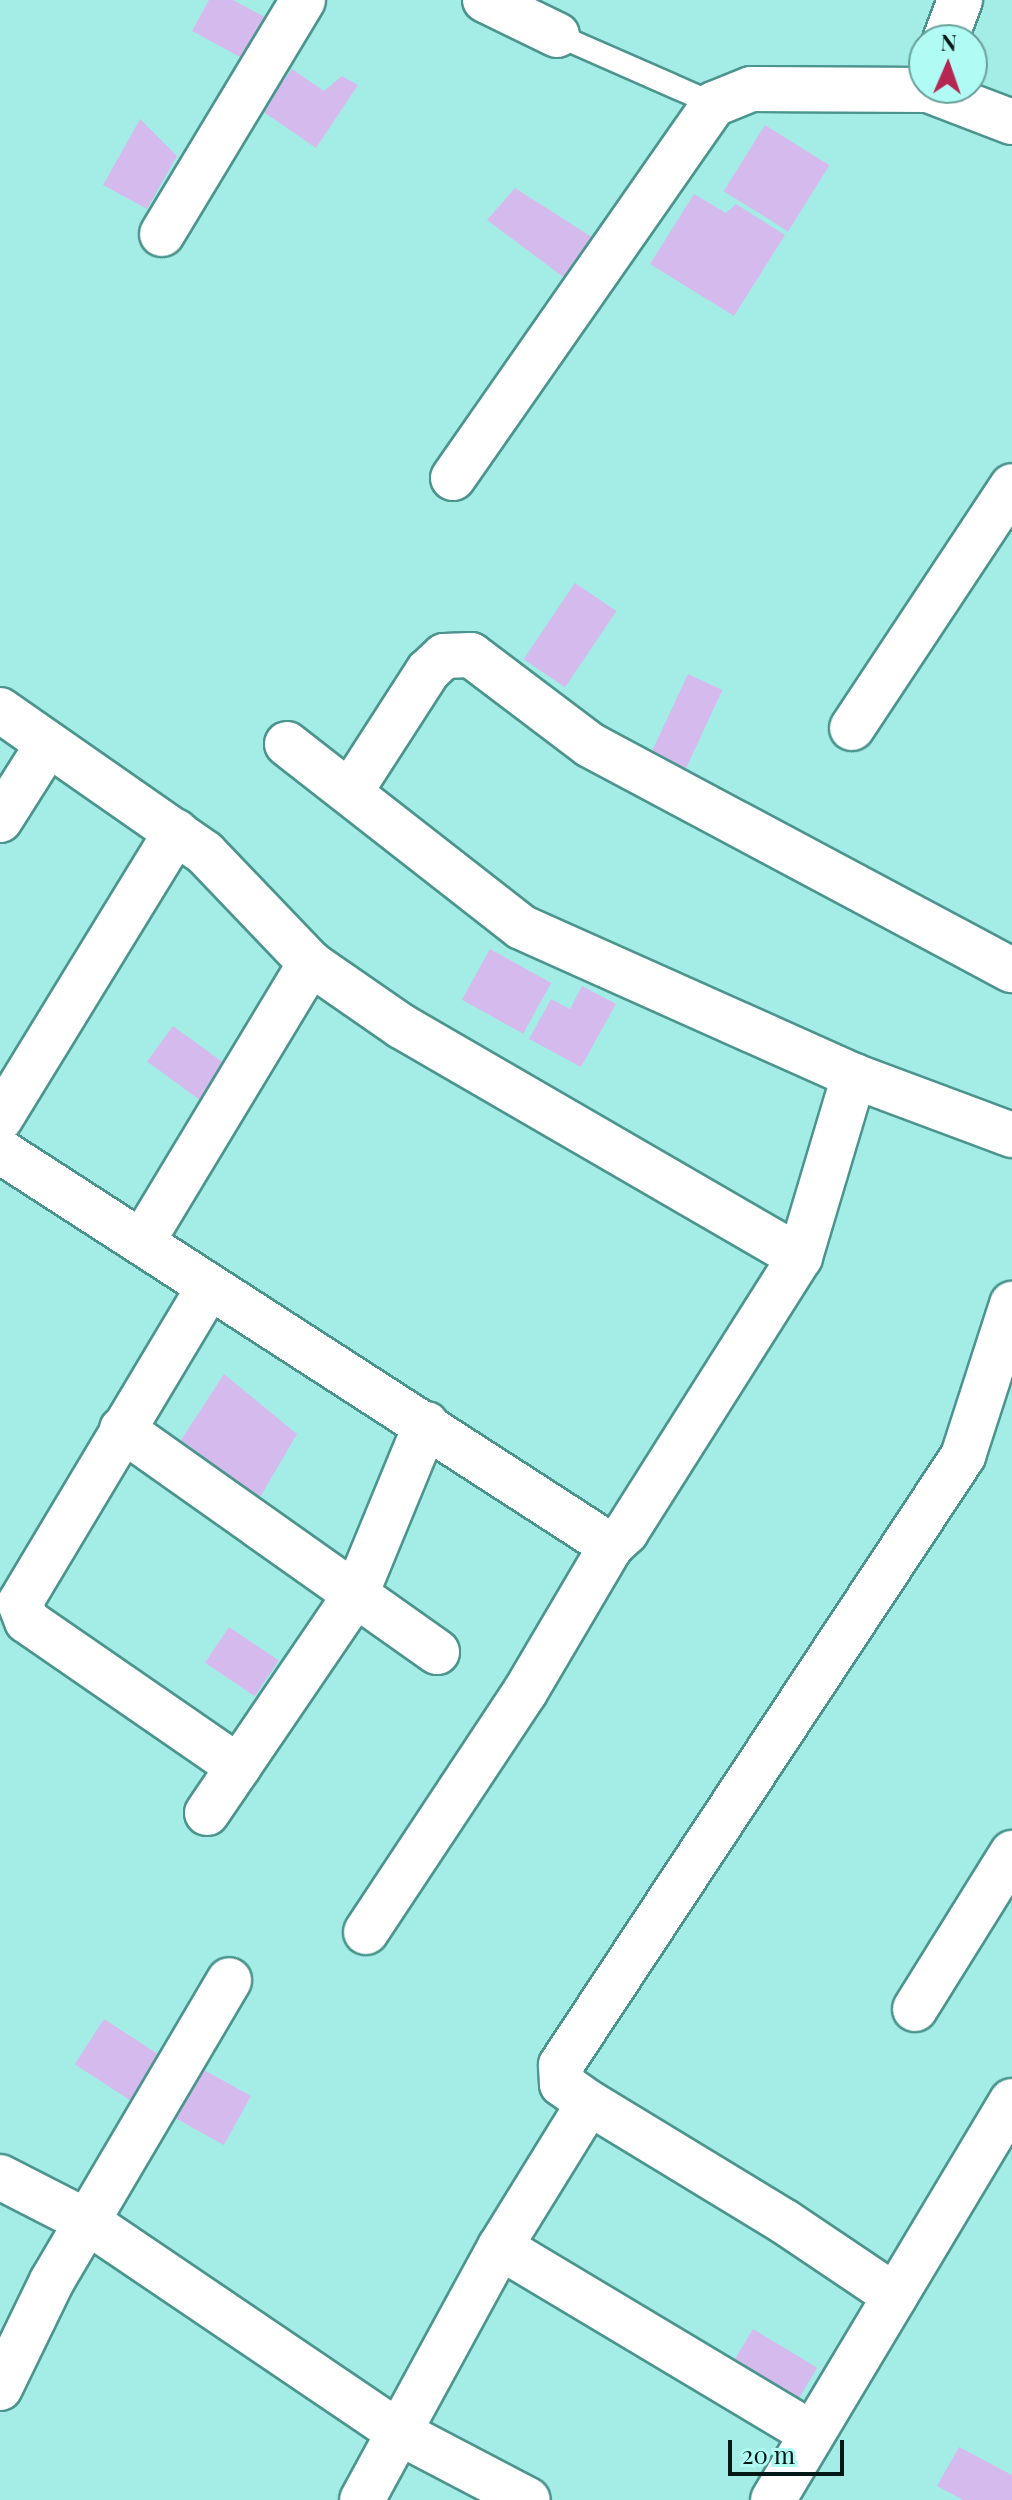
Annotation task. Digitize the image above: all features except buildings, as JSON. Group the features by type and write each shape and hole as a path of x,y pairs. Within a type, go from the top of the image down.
{"street":[{"path":"162,234 303,0"},
{"path":"485,0 557,35"},
{"path":"951,24 960,0"},
{"path":"453,478 714,104 751,89 908,89"},
{"path":"966,104 1012,122"},
{"path":"852,728 1012,486"},
{"path":"350,792 428,671 444,656 471,655 590,745 1012,970"},
{"path":"0,710 205,853 310,963 401,1026 800,1257"},
{"path":"0,820 48,744"},
{"path":"287,744 521,927 854,1076 1012,1135"},
{"path":"0,1119 176,832"},
{"path":"142,1242 310,963"},
{"path":"366,1932 525,1692 611,1546 626,1532 800,1257 854,1076"},
{"path":"0,1151 611,1546"},
{"path":"209,1287 20,1603 27,1621 239,1767"},
{"path":"895,2296 785,2222 589,2103 562,2084 561,2065 963,1456 1012,1304"},
{"path":"207,1813 356,1594 426,1424"},
{"path":"122,1429 437,1652"},
{"path":"915,2009 1012,1853"},
{"path":"0,2388 52,2281 229,1980"},
{"path":"773,2500 1012,2101"},
{"path":"362,2500 500,2247 589,2103"},
{"path":"0,2177 88,2222 400,2433 528,2500"},
{"path":"500,2247 812,2434"}],"lane":[{"path":"557,35 714,104"}]}
